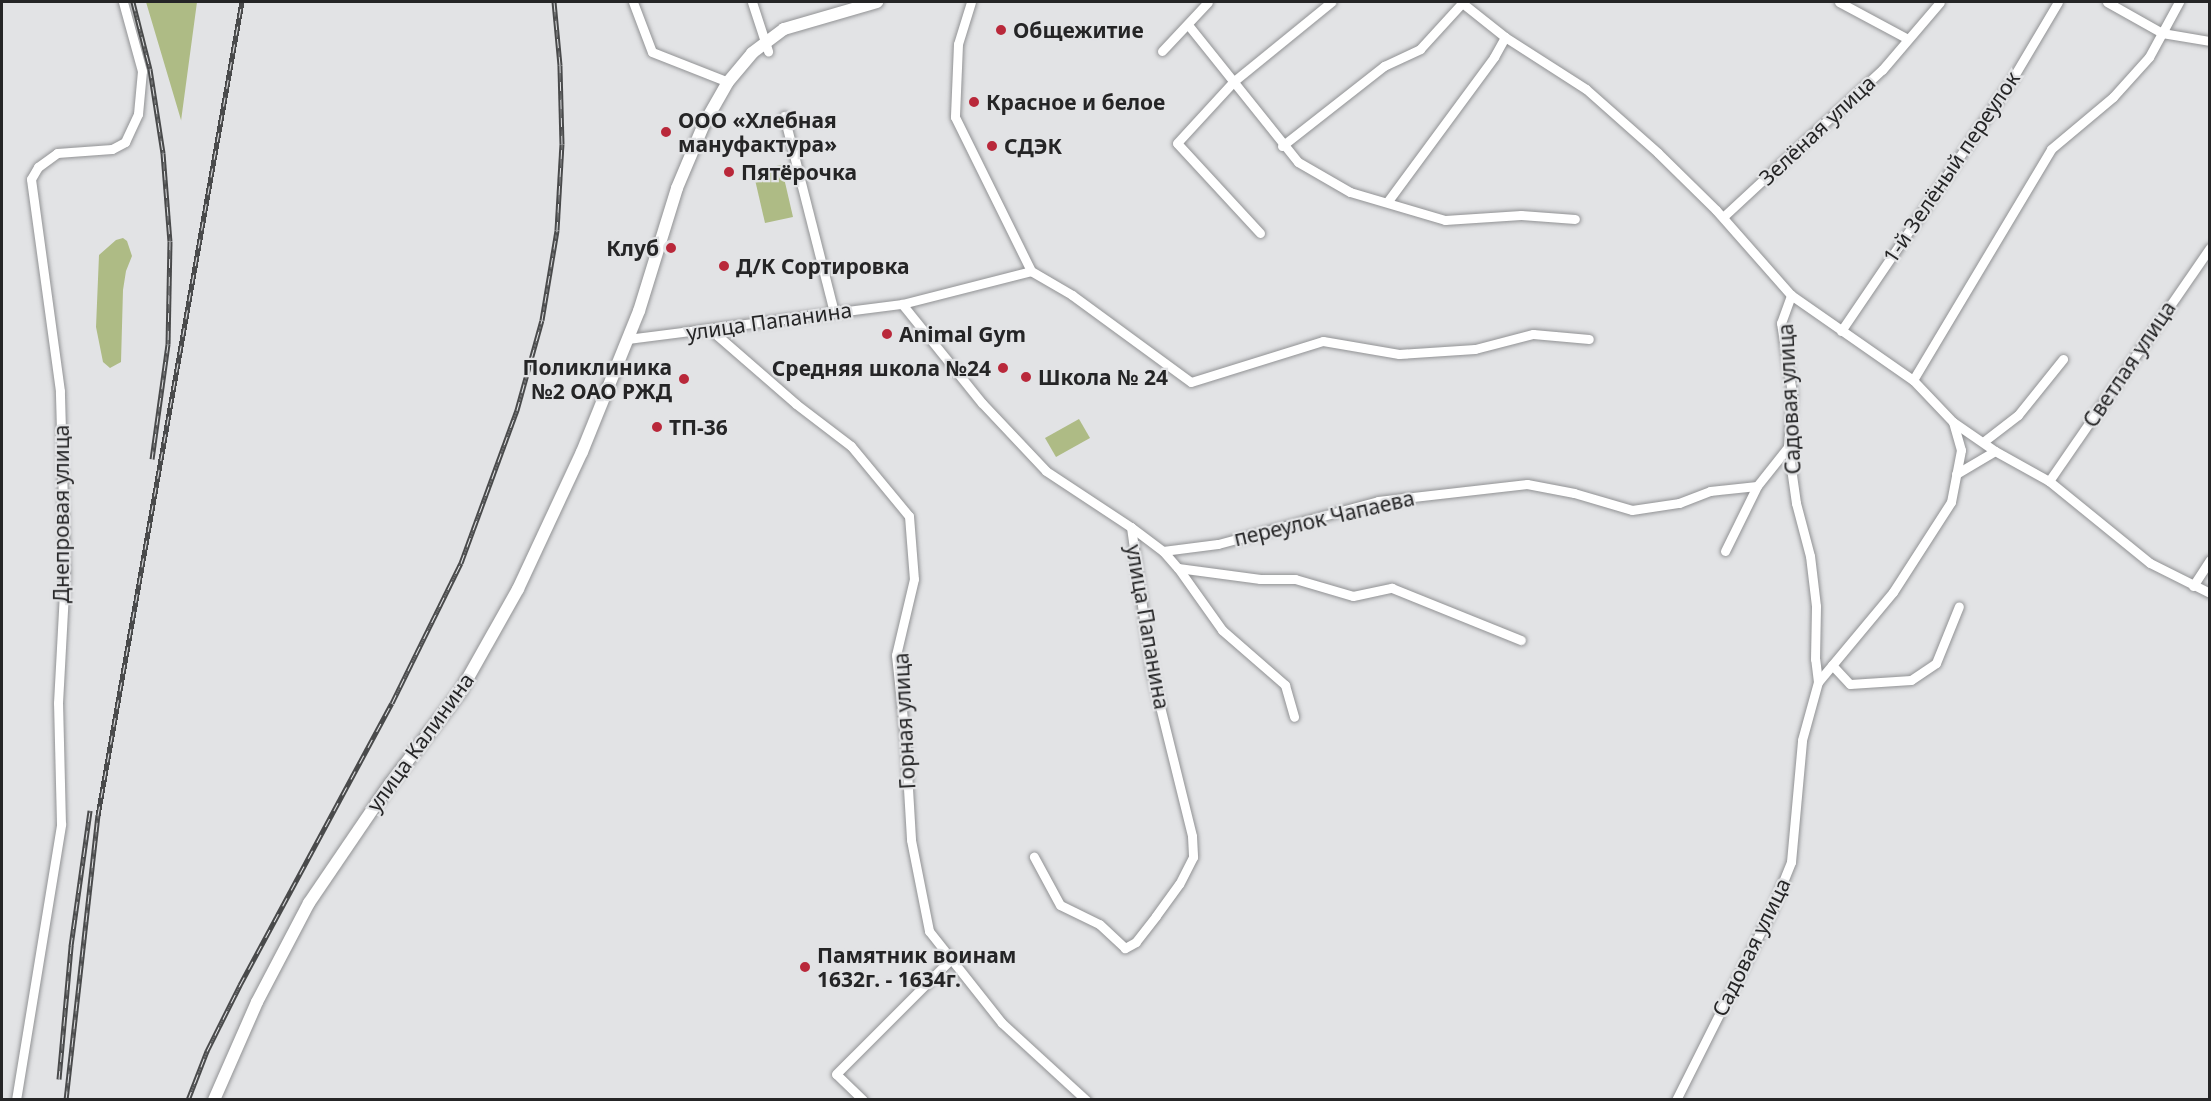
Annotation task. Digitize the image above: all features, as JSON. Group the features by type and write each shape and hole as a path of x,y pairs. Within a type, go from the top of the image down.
{"street":[{"name":"Днепровая улица","path":"16,1100 61,824 58,703 65,574 60,391 31,179 38,167 57,153 112,148 125,142 138,114 142,72 123,2"},
{"path":"633,2 652,52 728,82"},
{"path":"752,2 767,46"},
{"name":"улица Калинина","path":"214,1100 257,1002 309,903 390,784 460,692 518,589 582,452 639,311 677,188 704,124 728,82 752,53 767,46 784,29 877,2"},
{"path":"971,2 958,44 956,117 1031,271 1072,295 1191,382 1323,341 1400,354 1476,349 1533,334 1588,339"},
{"path":"1162,51 1189,26 1209,2"},
{"path":"1260,233 1177,143 1233,82 1331,2"},
{"path":"1282,146 1384,66 1420,50 1461,2 1505,37 1586,90 1658,153 1723,218 1791,295 1913,380 1953,422 1995,451 2049,481 2150,563 2210,593"},
{"path":"1839,2 1908,39"},
{"name":"Зелёная улица","path":"1723,218 1882,70 1940,2"},
{"name":"1-й Зелёный переулок","path":"1841,331 2014,76 2058,2"},
{"path":"2108,2 2162,33 2210,41"},
{"path":"1913,380 2051,149 2113,97 2149,57 2180,2"},
{"path":"1189,26 1282,146 1298,162 1350,192 1388,201 1416,213 1445,220 1521,215 1575,219"},
{"path":"1388,201 1494,57 1505,37"},
{"path":"784,116 834,312"},
{"name":"Светлая улица","path":"2049,481 2210,248"},
{"path":"903,304 1031,271"},
{"name":"Садовая улица","path":"1676,1100 1772,909 1791,862 1802,740 1818,682 1815,659 1816,606 1810,556 1796,503 1788,447 1792,393 1781,323 1791,295"},
{"name":"улица Папанина","path":"628,339 903,304 982,402 1046,471 1131,527 1151,670 1192,836 1192,857 1179,884 1156,916 1136,942 1125,948 1099,924 1060,905 1034,857"},
{"name":"Горная улица","path":"711,330 796,404 852,446 909,516 914,579 896,655 905,738 911,840 928,931 947,962 1002,1023 1086,1100"},
{"path":"1983,442 2018,415 2063,359"},
{"name":"Садовая улица","path":"1818,682 1900,582 1951,502 1960,450 1953,422"},
{"path":"1725,551 1756,486 1788,447"},
{"path":"1956,474 1995,451"},
{"name":"переулок Чапаева","path":"1163,551 1218,543 1378,501 1472,488 1527,484 1574,493 1632,510 1679,503 1710,491 1756,486"},
{"path":"1131,527 1163,551 1178,568 1222,630 1285,685 1294,717"},
{"path":"2193,586 2210,560"},
{"path":"1178,568 1260,579 1295,579 1353,596 1392,588 1521,640"},
{"path":"1832,665 1850,684 1911,680 1936,663 1959,606"},
{"path":"863,1100 836,1074 947,962"}],"green space":[{"path":"146,2 197,2 181,121 181,120"},
{"path":"781,165 793,217 765,223 753,171"},
{"path":"123,238 127,241 132,256 126,271 123,290 121,362 110,368 103,362 96,327 99,255 116,240"},
{"path":"1079,419 1090,438 1056,457 1045,438"}],"railway":[{"path":"133,2 150,69 163,153 170,241 168,344 152,459"},
{"path":"66,1100 98,815 242,2"},
{"path":"188,1100 207,1051 240,985 392,703 461,563 517,410 542,320 557,230 562,144 560,65 554,2"},
{"path":"59,1079 71,946 90,810"}],"place":[{"name":"Общежитие","path":"1001,30"},
{"name":"Красное и белое","path":"974,102"},
{"name":"ООО «Хлебная мануфактура»","path":"666,132"},
{"name":"СДЭК","path":"992,146"},
{"name":"Пятёрочка","path":"729,172"},
{"name":"Клуб","path":"671,248"},
{"name":"Д/К Сортировка","path":"724,266"},
{"name":"Animal Gym","path":"887,334"},
{"name":"Средняя школа №24","path":"1003,368"},
{"name":"Школа № 24","path":"1026,377"},
{"name":"Поликлиника №2 ОАО РЖД","path":"684,379"},
{"name":"ТП-36","path":"657,427"},
{"name":"Памятник воинам 1632г. - 1634г.","path":"805,967"}]}
